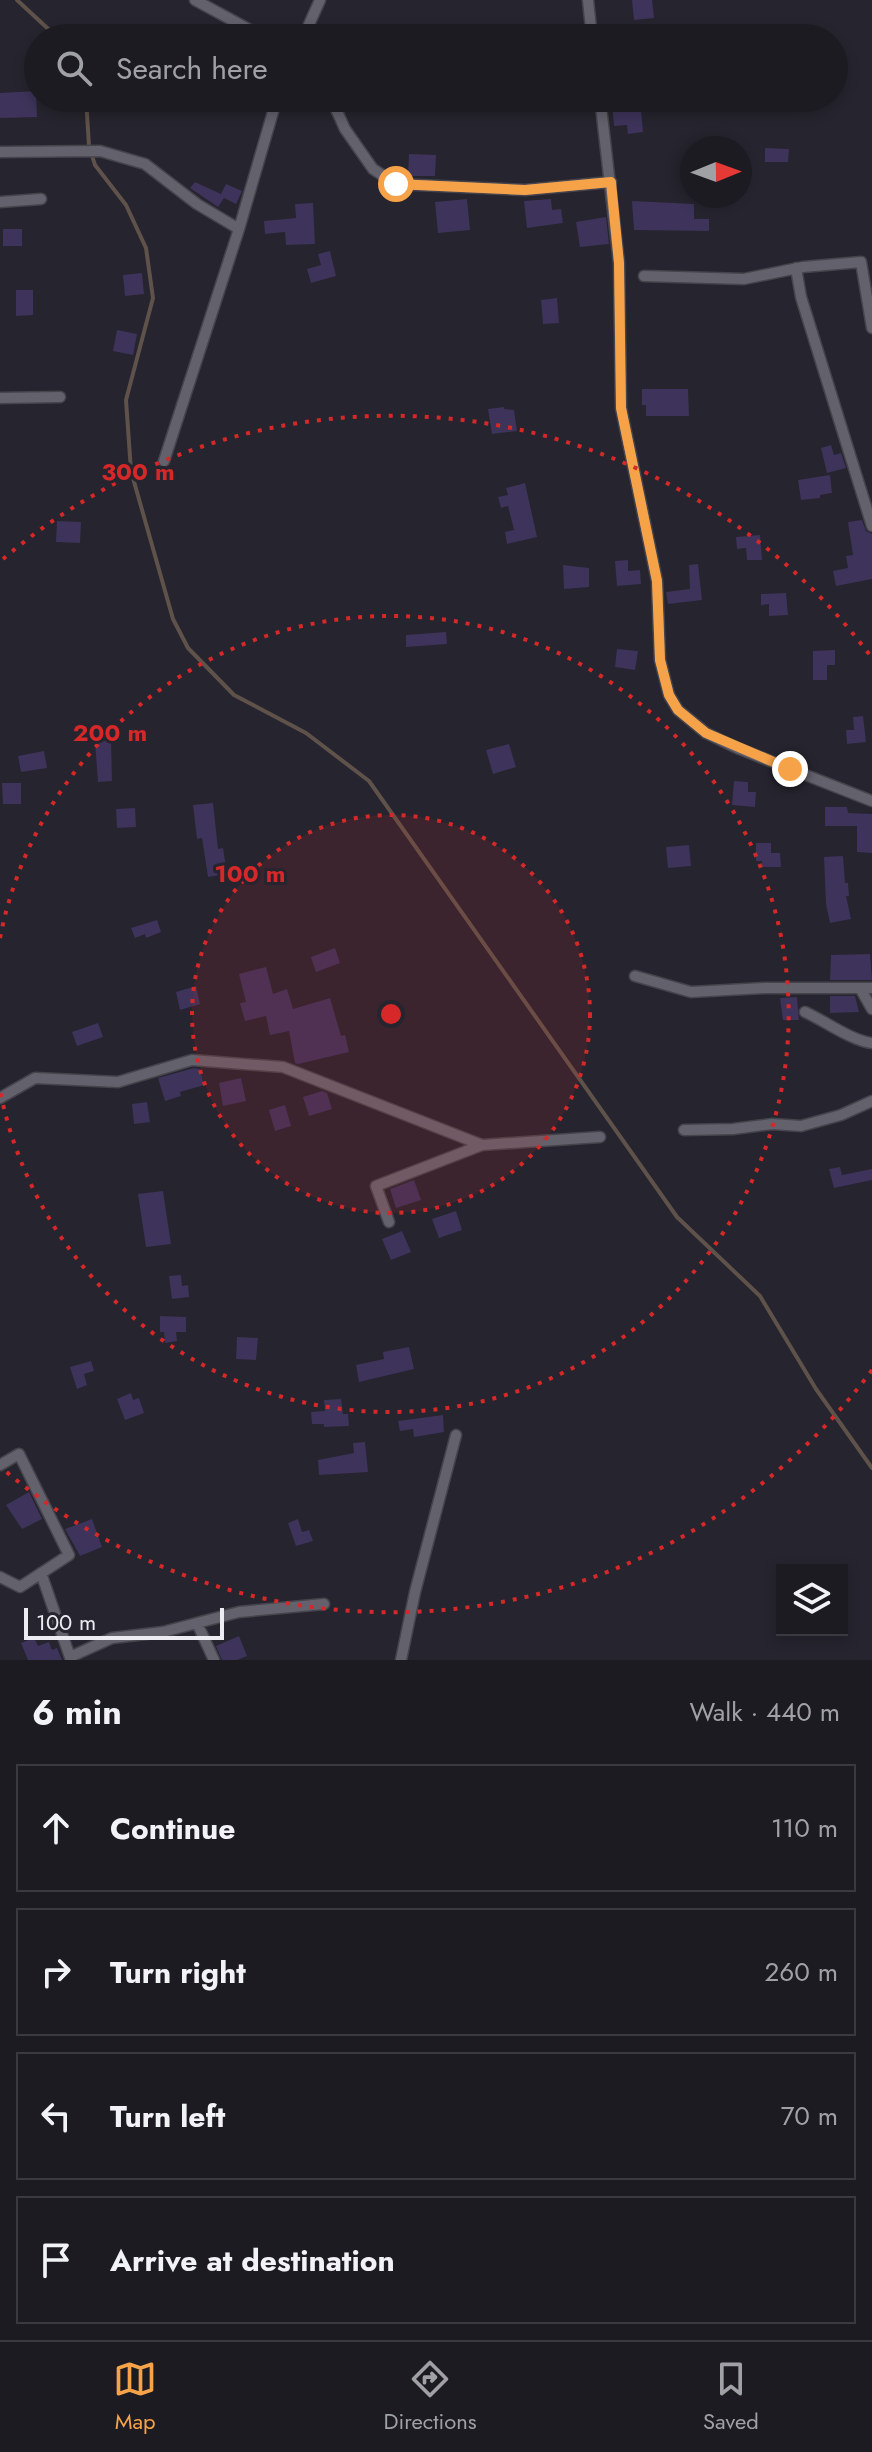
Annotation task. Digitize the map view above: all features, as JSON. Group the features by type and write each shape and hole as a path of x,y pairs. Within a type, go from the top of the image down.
{"street":[{"path":"195,0 239,24"},
{"path":"309,24 320,0"},
{"path":"588,0 591,24"},
{"path":"164,461 239,229 273,112"},
{"path":"337,112 345,129 373,169 396,184 525,190 611,182"},
{"path":"602,112 619,263 621,408 657,581 660,660 669,695 678,710 706,733 872,801"},
{"path":"0,152 100,151 145,164 197,204 239,229"},
{"path":"0,202 41,199"},
{"path":"644,276 744,279 796,268 861,262 872,328"},
{"path":"796,268 801,297 872,526"},
{"path":"0,398 60,397"},
{"path":"635,976 691,992 872,988"},
{"path":"860,988 872,1009"},
{"path":"805,1012 843,1030 856,1041 872,1043"},
{"path":"0,1098 35,1078 118,1082 192,1060 283,1067 482,1145"},
{"path":"684,1130 772,1124 801,1126 841,1115 872,1101"},
{"path":"389,1222 376,1186 482,1145 600,1137"},
{"path":"401,1660 415,1592 456,1435"},
{"path":"0,1465 19,1454 69,1555 20,1587 0,1577"},
{"path":"41,1573 70,1659 112,1638 163,1632 239,1612 324,1604"},
{"path":"197,1623 214,1660"}],"building":[{"path":"632,0 652,0 654,18 634,20"},
{"path":"24,92 24,112 37,112 37,117 0,118 0,93"},
{"path":"613,112 641,112 643,132 628,134 627,125 614,126"},
{"path":"765,148 789,149 788,162 765,162"},
{"path":"409,154 436,155 435,176 408,176"},
{"path":"195,182 221,194 226,184 242,191 236,204 224,198 218,207 190,188"},
{"path":"467,199 470,230 438,233 435,202"},
{"path":"551,199 552,210 561,209 563,223 527,228 524,201"},
{"path":"632,201 680,203 680,208 694,208 694,219 709,219 709,231 634,230"},
{"path":"313,203 315,244 286,245 285,232 265,234 264,221 296,218 295,204"},
{"path":"606,217 609,244 580,247 576,222"},
{"path":"3,229 22,229 22,246 3,246"},
{"path":"330,251 336,276 311,283 307,269 321,265 318,254"},
{"path":"142,273 144,294 125,296 123,275"},
{"path":"16,290 33,290 33,315 16,316"},
{"path":"557,298 559,323 543,324 541,300"},
{"path":"117,330 137,334 133,355 113,351"},
{"path":"642,389 688,389 689,416 646,416"},
{"path":"504,407 514,410 517,431 492,434 488,409"},
{"path":"831,445 834,455 841,453 846,468 827,473 821,448"},
{"path":"830,475 832,493 801,500 798,480"},
{"path":"525,483 537,537 507,544 505,532 514,530 508,506 501,508 498,497 508,495 506,488"},
{"path":"862,520 866,531 872,534 872,579 836,586 833,571 848,568 846,556 853,555 848,522"},
{"path":"57,521 81,522 80,543 56,542"},
{"path":"760,535 762,560 747,560 746,548 737,549 736,537"},
{"path":"628,560 628,571 640,570 641,584 617,586 615,561"},
{"path":"698,564 702,600 668,604 666,592 690,589 689,565"},
{"path":"563,565 589,568 589,587 564,589"},
{"path":"786,593 788,615 769,616 769,604 761,605 761,594"},
{"path":"446,632 447,644 406,647 406,635"},
{"path":"617,649 638,651 635,670 615,667"},
{"path":"835,650 835,665 827,665 827,680 813,680 813,651"},
{"path":"863,716 866,742 847,744 846,730 854,730 853,717"},
{"path":"111,740 112,781 98,782 95,741"},
{"path":"509,744 516,767 493,774 486,750"},
{"path":"44,751 47,768 21,772 18,756"},
{"path":"734,781 748,782 748,792 756,792 755,807 732,805"},
{"path":"2,783 21,783 21,804 3,804"},
{"path":"213,803 218,849 223,848 227,874 208,877 202,838 197,839 193,805"},
{"path":"825,807 847,807 848,813 872,814 872,853 857,852 857,826 825,826"},
{"path":"135,808 136,827 117,828 116,809"},
{"path":"756,843 771,843 771,853 780,853 781,867 762,867 762,861 756,861"},
{"path":"689,845 691,866 668,868 666,847"},
{"path":"843,856 851,919 830,923 824,857"},
{"path":"157,920 161,932 146,938 145,934 135,938 131,928"},
{"path":"335,948 340,963 316,972 311,957"},
{"path":"870,954 872,980 830,980 831,955"},
{"path":"266,967 273,994 287,989 293,1009 330,998 349,1052 298,1064 295,1063 289,1031 270,1035 266,1016 245,1021 240,1003 246,1002 239,974"},
{"path":"196,986 200,1004 180,1010 176,992"},
{"path":"830,996 855,996 859,1012 830,1013"},
{"path":"797,997 799,1020 783,1020 780,998"},
{"path":"98,1023 103,1037 77,1046 72,1032"},
{"path":"200,1069 204,1085 180,1092 181,1096 165,1101 158,1078"},
{"path":"241,1078 246,1101 223,1106 219,1083"},
{"path":"322,1091 327,1093 332,1109 309,1116 303,1097"},
{"path":"147,1102 150,1122 134,1124 132,1104"},
{"path":"285,1105 291,1126 275,1131 269,1110"},
{"path":"840,1167 842,1175 872,1169 872,1180 834,1188 829,1169"},
{"path":"414,1180 421,1200 396,1208 390,1189"},
{"path":"163,1191 171,1244 146,1247 138,1194"},
{"path":"456,1211 462,1230 439,1238 432,1219"},
{"path":"402,1231 411,1252 391,1260 382,1239"},
{"path":"181,1275 182,1286 188,1285 189,1297 172,1299 169,1276"},
{"path":"160,1316 186,1317 186,1332 176,1332 177,1341 165,1343 164,1332 160,1332"},
{"path":"237,1337 258,1338 256,1360 236,1359"},
{"path":"409,1347 414,1369 359,1382 356,1365 384,1359 383,1352"},
{"path":"91,1361 94,1371 84,1374 87,1385 77,1389 70,1367"},
{"path":"131,1393 133,1400 139,1398 144,1413 125,1420 117,1399"},
{"path":"341,1399 343,1414 348,1414 349,1426 312,1424 311,1412 325,1411 324,1400"},
{"path":"443,1415 444,1432 414,1437 413,1429 400,1431 398,1421"},
{"path":"365,1442 368,1472 319,1475 318,1460 354,1453 353,1443"},
{"path":"29,1492 42,1519 22,1529 6,1505"},
{"path":"92,1519 102,1547 80,1556 65,1529"},
{"path":"298,1519 302,1532 309,1530 313,1541 296,1546 288,1523"},
{"path":"239,1636 247,1656 222,1660 216,1646"},
{"path":"34,1638 38,1646 49,1642 52,1650 57,1648 62,1660 28,1660 21,1643"}],"waterway":[{"path":"17,0 43,24"},
{"path":"87,112 89,146 95,165 126,205 146,248 153,298 126,400 131,471 173,619 188,648 234,695 306,733 369,781 677,1217 760,1296 816,1389 872,1468"}],"route":[{"path":"396,184 525,190 611,182 619,263 621,408 657,581 660,660 669,695 678,710 706,733 790,769"}]}
